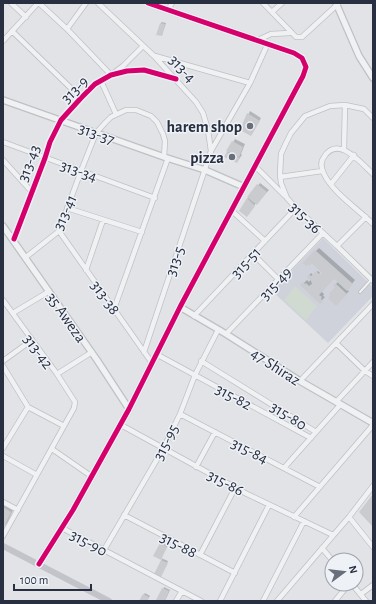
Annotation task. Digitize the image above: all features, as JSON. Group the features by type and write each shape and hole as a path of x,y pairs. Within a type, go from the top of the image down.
{"main road":[{"path":"3,546 109,601"}],"street":[{"path":"11,3 26,17"},
{"path":"3,41 38,3 67,29 111,75 123,66 143,46"},
{"path":"67,29 86,3"},
{"name":"313-4","path":"98,3 154,56 196,102 203,113 208,130 211,151 205,170"},
{"path":"39,564 62,528 121,425 156,354 303,76 306,67 302,58 294,53 148,3"},
{"path":"168,10 172,3"},
{"path":"263,3 290,33 296,37 302,37 337,4 359,56 373,78"},
{"path":"272,12 282,3"},
{"path":"12,31 81,98"},
{"path":"258,40 271,34 290,33"},
{"path":"211,151 250,83 268,43"},
{"path":"154,56 250,83"},
{"name":"313-9","path":"61,120 95,84 111,75 127,71 144,70 176,79"},
{"path":"101,81 116,114"},
{"name":"313-37","path":"3,100 166,158 205,170 244,187"},
{"path":"344,150 346,105 364,109 373,118"},
{"name":"315-36","path":"346,105 330,106 305,116 291,133 281,154 280,177 287,198 372,280"},
{"path":"96,133 105,122 116,114 126,110 136,110 151,116 157,122 165,141 166,158 154,198 114,309"},
{"name":"313-43","path":"14,239 31,192 46,158 50,142 61,120"},
{"name":"313-41","path":"26,257 59,231 96,133"},
{"name":"313-34","path":"3,142 154,198"},
{"path":"373,174 354,155 340,148 327,153 321,164 322,171 331,184 373,224"},
{"path":"331,184 354,155"},
{"path":"3,160 31,192"},
{"path":"255,166 287,198"},
{"name":"313-5","path":"144,352 205,170"},
{"path":"280,177 322,171"},
{"path":"67,208 142,232"},
{"name":"315-51","path":"194,316 296,208"},
{"path":"231,210 265,241"},
{"path":"337,246 366,217"},
{"path":"86,270 103,220"},
{"name":"35 Aweza","path":"3,226 14,239 48,292 92,352 129,410"},
{"name":"313-38","path":"59,231 152,363"},
{"name":"315-49","path":"226,334 323,233"},
{"path":"253,254 278,280"},
{"path":"13,314 48,292"},
{"name":"313-42","path":"3,300 57,374 75,402 74,408 64,426"},
{"path":"300,381 373,304"},
{"name":"47 Shiraz","path":"180,308 226,334 300,381 373,424"},
{"name":"315-95","path":"104,550 163,449 180,414 201,361 218,330"},
{"path":"3,361 32,340"},
{"path":"336,343 365,371 373,376"},
{"path":"57,374 92,352"},
{"name":"315-82","path":"156,354 311,438"},
{"name":"315-80","path":"201,361 316,432"},
{"path":"284,468 311,438 338,403 373,362"},
{"path":"3,366 28,407 64,426 3,536"},
{"path":"3,448 28,407"},
{"name":"315-84","path":"180,414 320,487"},
{"path":"294,517 373,424"},
{"name":"315-86","path":"121,425 235,488 333,535"},
{"path":"196,467 215,432"},
{"path":"52,449 91,476"},
{"path":"3,456 37,475"},
{"path":"277,601 349,517 373,486"},
{"path":"200,555 235,488"},
{"path":"3,502 18,510"},
{"path":"220,601 269,505"},
{"name":"315-88","path":"124,515 234,573"},
{"path":"349,517 373,547"},
{"path":"263,601 304,522"},
{"name":"315-90","path":"62,528 201,601"},
{"path":"322,548 325,552"},
{"path":"366,601 360,594 373,585"},
{"path":"176,601 182,591"},
{"path":"334,601 342,592"}],"lane":[{"path":"360,292 372,280"}],"shaded area":[{"path":"323,238 373,287 373,296 328,343 272,291"},
{"path":"295,286 317,306 306,320 284,300"}],"building":[{"path":"160,23 165,24 162,36 156,35"},
{"name":"harem shop","path":"247,113 260,121 251,136 240,130"},
{"path":"232,141 243,147 239,157 226,151"},
{"name":"pizza","path":"227,152 240,158 237,163 224,157"},
{"path":"257,184 267,192 257,205 247,197"},
{"path":"247,198 255,206 247,217 239,211"},
{"path":"315,250 353,284 347,291 334,279 319,295 322,297 321,299 323,301 320,304 300,285 303,282 309,286 313,283 307,277 309,274 311,276 316,271 320,275 322,273 312,263 309,266 308,264 306,266 303,263"},
{"path":"335,283 347,294 336,306 328,298 330,296 329,294 335,287 333,286"},
{"path":"373,494 373,527 359,512"},
{"path":"3,507 11,512 4,527 3,526"},
{"path":"160,543 167,547 161,560 153,556"},
{"path":"161,560 168,563 161,577 154,574"},
{"path":"162,588 169,591 165,601 157,601 156,600"},
{"path":"143,594 149,597 147,601 139,601"}],"cycle path":[{"path":"39,564 73,510 129,409 180,307 303,76 306,67 302,58 294,53 148,3"},
{"path":"14,239 50,142 61,120 95,84 111,75 127,71 144,70 176,79"}],"place":[{"name":"harem shop","path":"250,126"},
{"name":"pizza","path":"232,157"}]}
